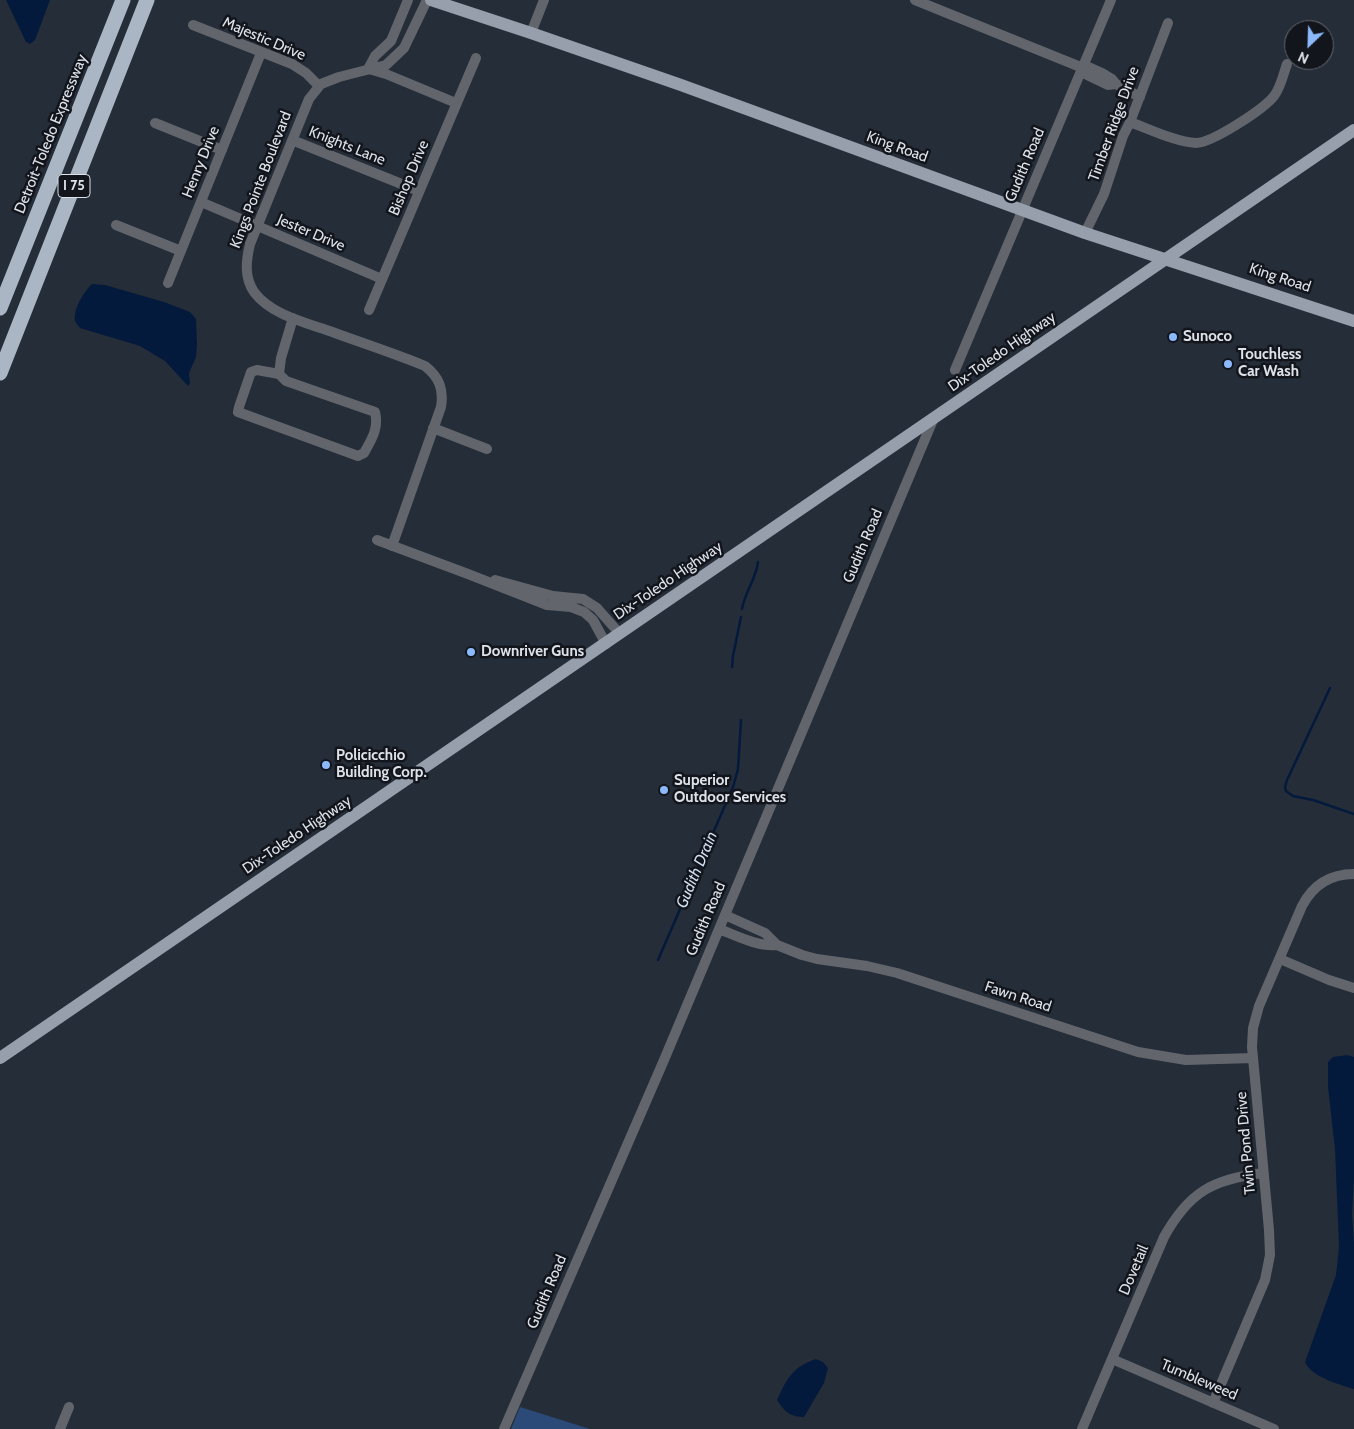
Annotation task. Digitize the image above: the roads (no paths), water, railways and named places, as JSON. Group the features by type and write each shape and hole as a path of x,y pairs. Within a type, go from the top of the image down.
{"highway":[{"name":"Detroit-Toledo Expressway","path":"0,308 123,0"},
{"name":"I 75","path":"0,373 147,0"}],"main road":[{"name":"King Road","path":"429,0 531,33 716,98 1085,233 1354,320"},
{"name":"Dix-Toledo Highway","path":"0,1058 1354,130"}],"street":[{"path":"368,69 375,56 391,41 408,0"},
{"path":"319,86 338,77 386,64 404,48 429,0"},
{"path":"531,33 544,0"},
{"path":"915,0 1083,68 1108,84 1116,84 1140,97"},
{"name":"Gudith Road","path":"956,370 1112,0"},
{"name":"Timber Ridge Drive","path":"1085,233 1104,194 1123,136 1168,23"},
{"name":"Majestic Drive","path":"193,25 292,64 306,73 319,86"},
{"name":"Henry Drive","path":"168,283 261,53"},
{"name":"Bishop Drive","path":"369,310 476,58"},
{"path":"368,69 386,74 456,103"},
{"path":"1130,122 1185,142 1208,141 1272,98 1280,85 1285,70"},
{"name":"Kings Pointe Boulevard","path":"319,86 309,99 257,226 246,257 247,274 253,290 264,302 282,314 425,366 435,375 441,390 441,407 392,546"},
{"path":"155,123 222,150"},
{"name":"Knights Lane","path":"292,140 419,191"},
{"name":"Jester Drive","path":"201,202 382,279"},
{"path":"116,225 181,251"},
{"path":"279,374 281,358 293,318"},
{"path":"257,370 279,374 286,381 374,412 377,421 375,434 364,453 358,456 238,412 251,372 257,370"},
{"name":"Gudith Road","path":"504,1429 725,915 933,420"},
{"path":"433,428 487,449"},
{"path":"377,540 468,574 584,612 593,620 606,644"},
{"path":"552,601 583,600 597,608 620,634"},
{"name":"Twin Pond Drive","path":"1212,1403 1261,1291 1267,1272 1270,1245 1252,1043 1256,1018 1306,898 1317,885 1336,877 1354,874"},
{"name":"Fawn Road","path":"725,915 765,933 778,945 802,955 897,973 1138,1052 1186,1060 1253,1058"},
{"name":"Fawn Road","path":"719,929 768,946 778,945"},
{"path":"1280,959 1329,980 1354,988"},
{"name":"Dovetail","path":"1082,1429 1164,1237 1181,1210 1194,1197 1213,1185 1233,1178 1263,1173"},
{"name":"Tumbleweed","path":"1112,1359 1274,1429"},
{"path":"60,1429 69,1407"}],"waterway":[{"name":"Gudith Drain","path":"742,609 758,562"},
{"name":"Gudith Drain","path":"732,667 741,617"},
{"path":"1330,688 1285,787 1286,791 1293,796 1313,800 1354,814"},
{"name":"Gudith Drain","path":"658,960 733,787 738,769 741,720"}],"place":[{"name":"Sunoco","path":"1173,337"},
{"name":"Touchless Car Wash","path":"1228,364"},
{"name":"Downriver Guns","path":"471,652"},
{"name":"Policicchio Building Corp.","path":"326,765"},
{"name":"Superior Outdoor Services","path":"664,790"}]}
